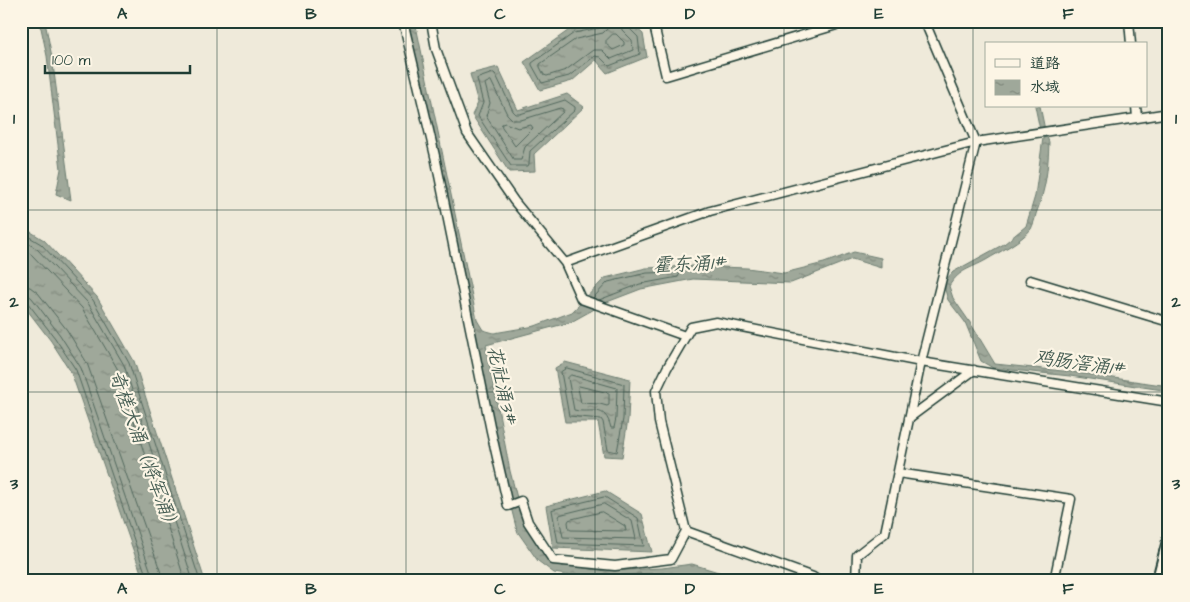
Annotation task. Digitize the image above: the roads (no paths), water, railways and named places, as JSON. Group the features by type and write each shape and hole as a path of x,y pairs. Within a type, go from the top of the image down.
{"main road":[{"path":"1158,581 1169,539"}],"street":[{"path":"403,21 435,156 508,506 521,501 528,522 553,560 615,566 671,559 686,531 659,422 656,391 691,327 716,322 921,362 1169,402"},
{"path":"431,21 436,49 467,133 514,201 564,263 581,299 685,336"},
{"path":"653,21 666,76 850,21"},
{"path":"856,581 857,555 885,533 921,362 976,142 928,27 932,21"},
{"path":"1033,21 1041,21"},
{"path":"1129,21 1131,42"},
{"path":"1136,108 1136,118"},
{"path":"564,263 710,211 976,142 1169,114"},
{"path":"1030,280 1169,322"},
{"path":"910,418 974,370"},
{"path":"898,473 1071,499 1054,581"},
{"path":"686,531 813,577 819,581"}],"water":[{"path":"35,21 42,21 46,27 52,57 71,200 56,194 61,169 47,56 41,28"},
{"path":"408,21 415,21 477,320 483,330 494,333 535,326 572,312 605,278 646,268 693,266 747,268 784,273 824,263 854,252 881,258 881,268 852,259 791,283 693,279 641,289 607,302 571,322 486,345 510,471 523,521 544,554 572,566 606,571 662,568 692,564 748,581 713,581 688,574 667,579 604,581 554,573 538,561 517,531 490,424 454,231"},
{"path":"611,21 629,21 643,34 647,57 607,73 596,60 572,81 540,90 524,62 572,28"},
{"path":"498,67 518,110 567,94 584,107 534,154 535,171 509,172 472,115 478,103 470,74"},
{"path":"1035,108 1040,108 1045,130 1040,130"},
{"path":"1047,137 1049,142 1046,179 1031,229 1010,246 957,276 949,286 953,298 995,364 1072,372 1169,386 1169,391 1070,376 993,368 981,361 965,322 948,300 945,281 953,272 1004,244 1026,226 1035,196 1043,138"},
{"name":"奇槎大涌（将军涌）","path":"21,226 44,240 97,297 134,361 205,581 144,581 71,372 51,341 21,302"},
{"path":"565,362 630,379 628,419 622,457 604,456 598,422 565,422 555,368"},
{"path":"605,491 642,514 652,552 553,548 546,506"}],"water label":[{"name":"霍东涌1#","path":"689,263"},
{"name":"鸡肠滘涌1#","path":"1079,362"},
{"name":"花社涌3#","path":"503,384"}]}
